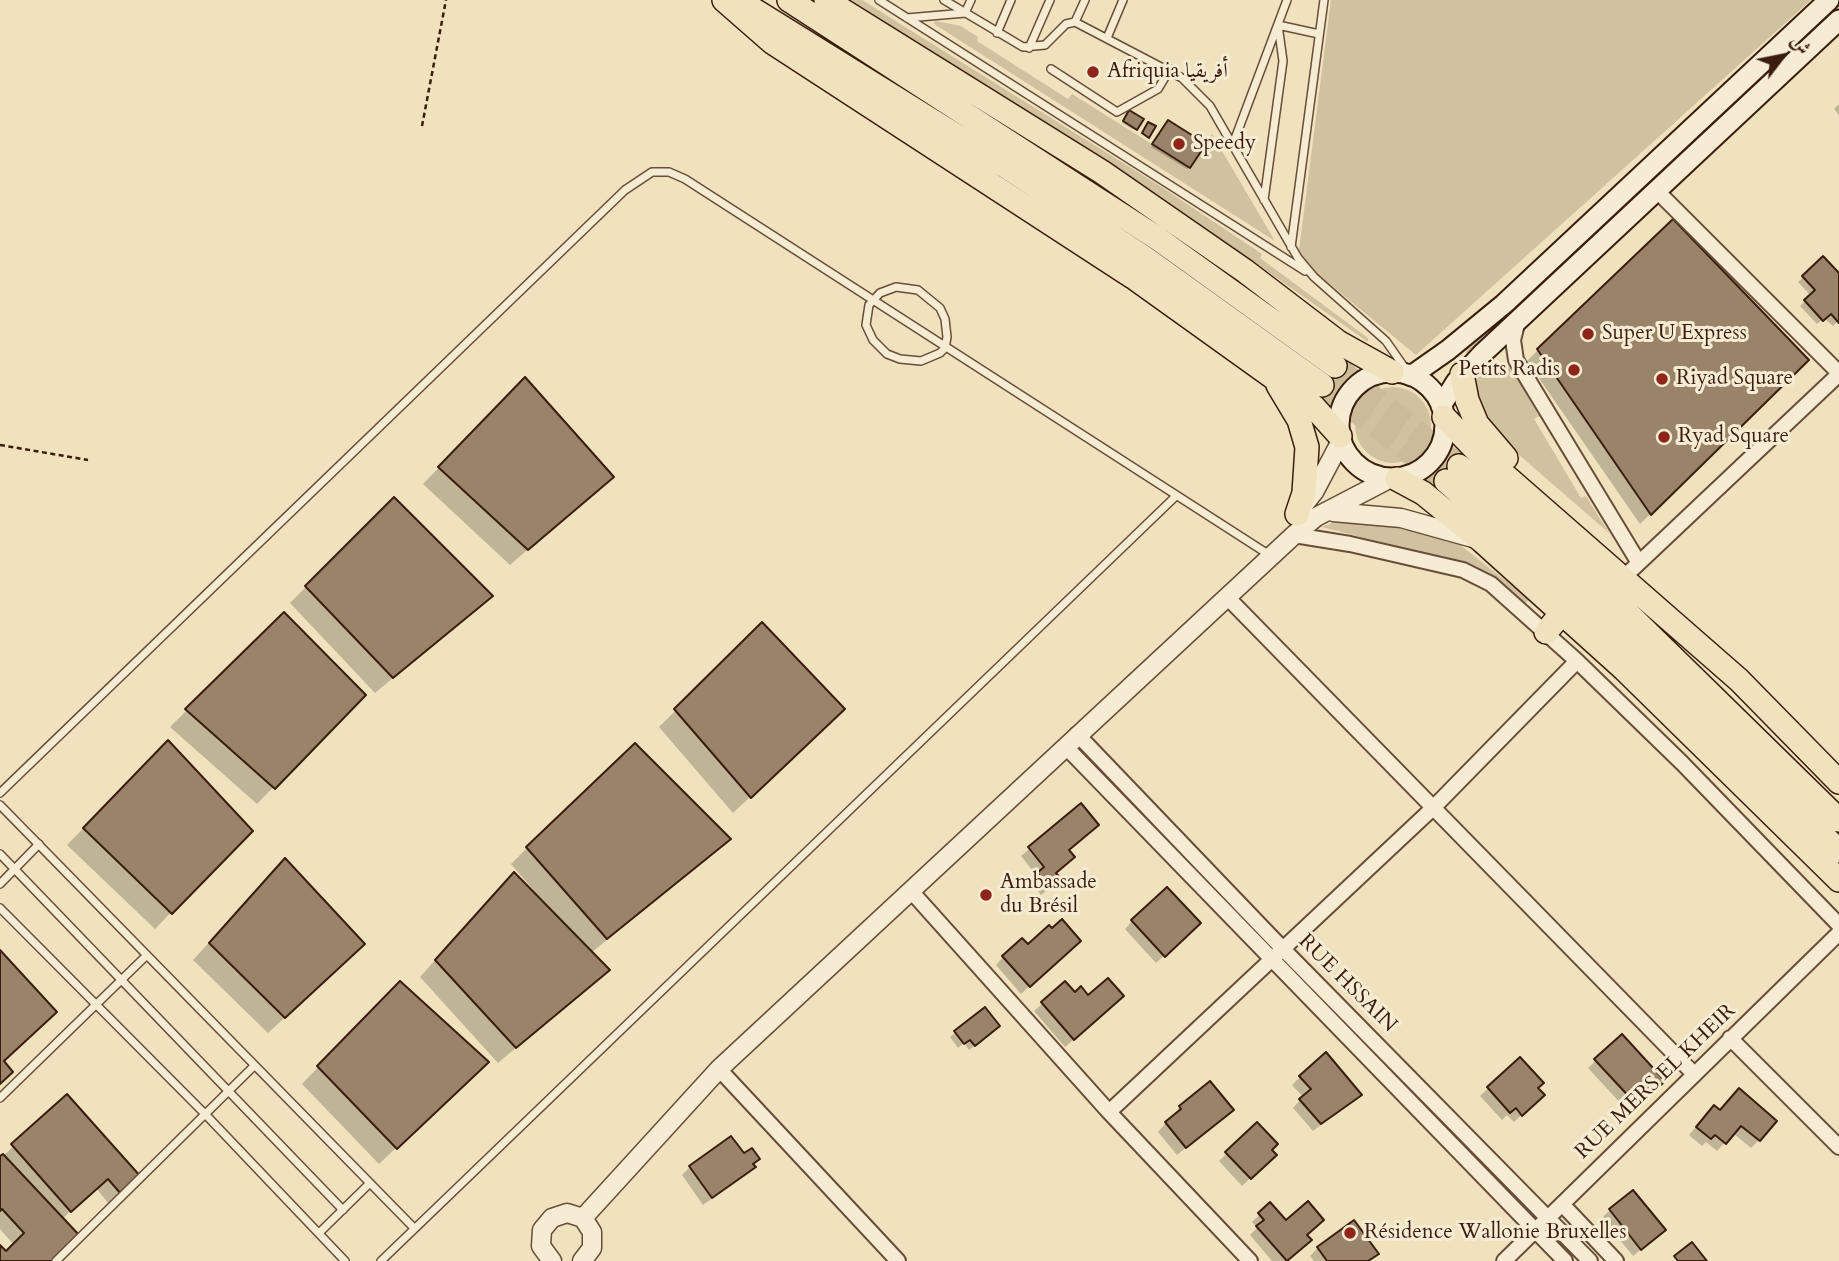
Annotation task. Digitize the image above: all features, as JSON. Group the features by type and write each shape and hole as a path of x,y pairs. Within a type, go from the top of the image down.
{"highway":[{"path":"724,0 772,42 1133,277 1270,374 1314,406 1340,439"},
{"path":"738,0 1328,375 1157,238 789,0"},
{"path":"827,0 1102,172 1224,255 1339,342 1404,374"},
{"path":"1270,374 1299,420 1307,447 1304,493 1295,525"},
{"path":"1462,374 1467,400 1476,424 1493,446 1529,479 1545,510"},
{"path":"1443,411 1477,451 1545,510 1631,570 1839,782"},
{"path":"1839,820 1608,594 1452,473 1839,851"},
{"path":"1393,479 1423,494 1482,541 1624,669 1839,880"},
{"path":"1546,632 1562,613"}],"main road":[{"path":"1404,374 1504,304 1829,0"},
{"path":"1443,411 1462,374 1482,354 1839,20"},
{"path":"1378,373 1404,374 1429,387 1443,411 1445,432 1434,458 1424,468 1393,479 1364,471 1346,453 1340,439 1341,409 1355,386 1378,373"}],"street":[{"path":"1518,320 1513,340 1516,360 1631,570 1839,373 1658,192"},
{"path":"1482,354 1499,353 1516,360"},
{"path":"583,1218 719,1069 1271,556 1295,525 1340,439"},
{"path":"1295,525 1329,512 1393,479"},
{"path":"1329,512 1401,519 1482,541"},
{"path":"1295,525 1350,544 1464,570 1491,584 1577,661 1839,925"},
{"path":"1228,597 1694,1074"},
{"path":"1109,1112 1433,808 1577,661"},
{"name":"RUE HSSAIN","path":"1071,740 1282,948 1590,1261"},
{"name":"RUE HSSAIN","path":"1071,740 1269,960 1564,1261"},
{"path":"911,891 1109,1112 1250,1261"},
{"name":"RUE MERS EL KHEIR","path":"1504,1261 1839,933"},
{"path":"1730,1038 1839,1147"},
{"path":"719,1069 898,1261"},
{"path":"1562,1204 1616,1261"},
{"path":"544,1259 542,1230 552,1218 567,1213 583,1218 592,1232 593,1240 588,1259"}],"lane":[{"path":"878,0 1314,277 1386,341 1404,374"},
{"path":"944,0 997,33 1029,48 1045,45 1066,24 1075,22 1170,69 1204,98 1291,248 1314,277"},
{"path":"965,13 971,0"},
{"path":"997,33 1011,0"},
{"path":"1029,48 1050,0"},
{"path":"1075,22 1085,0"},
{"path":"1107,38 1123,0"},
{"path":"1233,144 1287,0"},
{"path":"1291,248 1324,0"},
{"path":"906,18 965,13"},
{"path":"1278,25 1319,34"},
{"path":"1264,201 1283,61 1278,25"},
{"path":"1051,69 1117,112 1158,89 1170,69"},
{"path":"0,793 625,190 646,174 663,171 680,176 1271,556"},
{"path":"896,287 923,292 936,304 945,319 945,348 921,360 907,361 887,354 868,330 866,315 871,300 896,287"},
{"path":"386,1259 414,1228 1176,496"},
{"path":"0,805 414,1228"},
{"path":"0,884 39,844"},
{"path":"0,854 343,1209"},
{"path":"0,908 206,1115 345,1261"},
{"path":"0,1098 147,956"},
{"path":"56,1261 254,1066"},
{"path":"319,1233 370,1183"}],"path":[{"path":"422,126 446,0"},
{"path":"0,445 88,460"}],"shaded area":[{"path":"851,0 862,0 1160,186 1262,254 1260,258 1368,338 1368,342 1157,194"},
{"path":"1331,0 1811,0 1416,355 1298,258"},
{"path":"1839,2 1839,8 1467,354 1466,351"},
{"path":"935,21 961,26 978,37 977,41 1068,99 1072,94 1190,168 1212,134 1275,241 934,24"},
{"path":"1496,362 1511,368 1539,416 1534,419 1581,498 1586,496 1609,533 1510,447 1490,424 1480,403 1476,381 1479,375"},
{"path":"1393,387 1408,390 1420,398 1428,410 1431,425 1428,440 1420,452 1408,460 1393,463 1378,460 1366,452 1358,440 1355,425 1358,410 1366,398 1378,390"},
{"path":"1346,517 1425,528 1455,541 1529,599 1525,604 1477,567 1322,527"}],"building":[{"path":"1129,110 1144,119 1137,130 1123,121"},
{"name":"Speedy","path":"1168,120 1206,144 1190,168 1152,144"},
{"path":"1148,122 1156,126 1149,138 1142,133"},
{"name":"Ryad Square","path":"1673,219 1809,360 1651,515 1537,349"},
{"path":"1823,256 1839,273 1839,323 1831,314 1823,321 1804,300 1815,290 1802,276"},
{"path":"525,377 614,477 528,550 438,467"},
{"path":"394,497 493,596 393,678 305,586"},
{"path":"284,612 366,695 275,789 185,709"},
{"path":"762,622 845,709 751,798 674,709"},
{"path":"168,740 253,831 172,914 83,828"},
{"path":"635,743 731,839 607,939 526,847"},
{"path":"1081,803 1099,825 1069,850 1075,857 1056,873 1061,879 1050,888 1037,873 1044,867 1028,847"},
{"path":"285,858 365,944 285,1018 209,943"},
{"path":"514,872 610,970 516,1048 435,960"},
{"path":"1167,887 1201,923 1165,957 1131,920"},
{"path":"1062,919 1081,941 1030,987 1002,956 1022,938 1028,944 1049,925 1052,928"},
{"path":"0,950 57,1012 4,1061 13,1072 0,1084"},
{"path":"1108,978 1124,996 1074,1040 1041,1002 1065,981 1075,992 1081,986 1088,995"},
{"path":"400,981 489,1062 397,1149 317,1066"},
{"path":"985,1007 1000,1026 975,1046 970,1040 964,1044 954,1031"},
{"path":"1622,1034 1665,1081 1655,1091 1650,1087 1634,1102 1594,1059"},
{"path":"1326,1052 1362,1095 1321,1124 1299,1099 1311,1089 1299,1076"},
{"path":"1520,1057 1544,1083 1538,1088 1545,1095 1522,1116 1516,1108 1510,1113 1487,1087"},
{"path":"1210,1081 1234,1110 1186,1148 1165,1122 1181,1109 1179,1106"},
{"path":"1739,1088 1777,1121 1760,1141 1741,1126 1726,1144 1715,1135 1711,1139 1696,1127 1714,1105 1720,1110"},
{"path":"67,1094 141,1177 121,1194 108,1179 71,1212 11,1144"},
{"path":"1257,1122 1278,1144 1272,1150 1277,1155 1251,1179 1225,1152"},
{"path":"731,1136 744,1153 752,1148 760,1159 753,1164 756,1167 712,1198 689,1166"},
{"path":"3,1154 80,1236 53,1261 0,1261 0,1245 6,1251 24,1233 2,1209 0,1211 0,1156"},
{"path":"1633,1190 1666,1230 1641,1250 1609,1209"},
{"path":"1308,1201 1324,1220 1307,1235 1312,1240 1287,1261 1256,1226 1264,1220 1258,1213 1270,1202 1286,1220"},
{"name":"Résidence Wallonie Bruxelles","path":"1354,1220 1379,1254 1368,1261 1327,1261 1317,1247"},
{"path":"1692,1242 1707,1261 1678,1261 1674,1256"}],"tunnel":[{"path":"1335,366 1459,466"},
{"path":"1322,385 1446,481"}],"place":[{"name":"Afriquia أفريقيا","path":"1093,72"},
{"name":"Speedy","path":"1179,144"},
{"name":"Super U Express","path":"1588,334"},
{"name":"Petits Radis","path":"1574,370"},
{"name":"Riyad Square","path":"1662,379"},
{"name":"Ryad Square","path":"1664,437"},
{"name":"Ambassade du Brésil","path":"986,895"},
{"name":"Résidence Wallonie Bruxelles","path":"1350,1233"}]}
